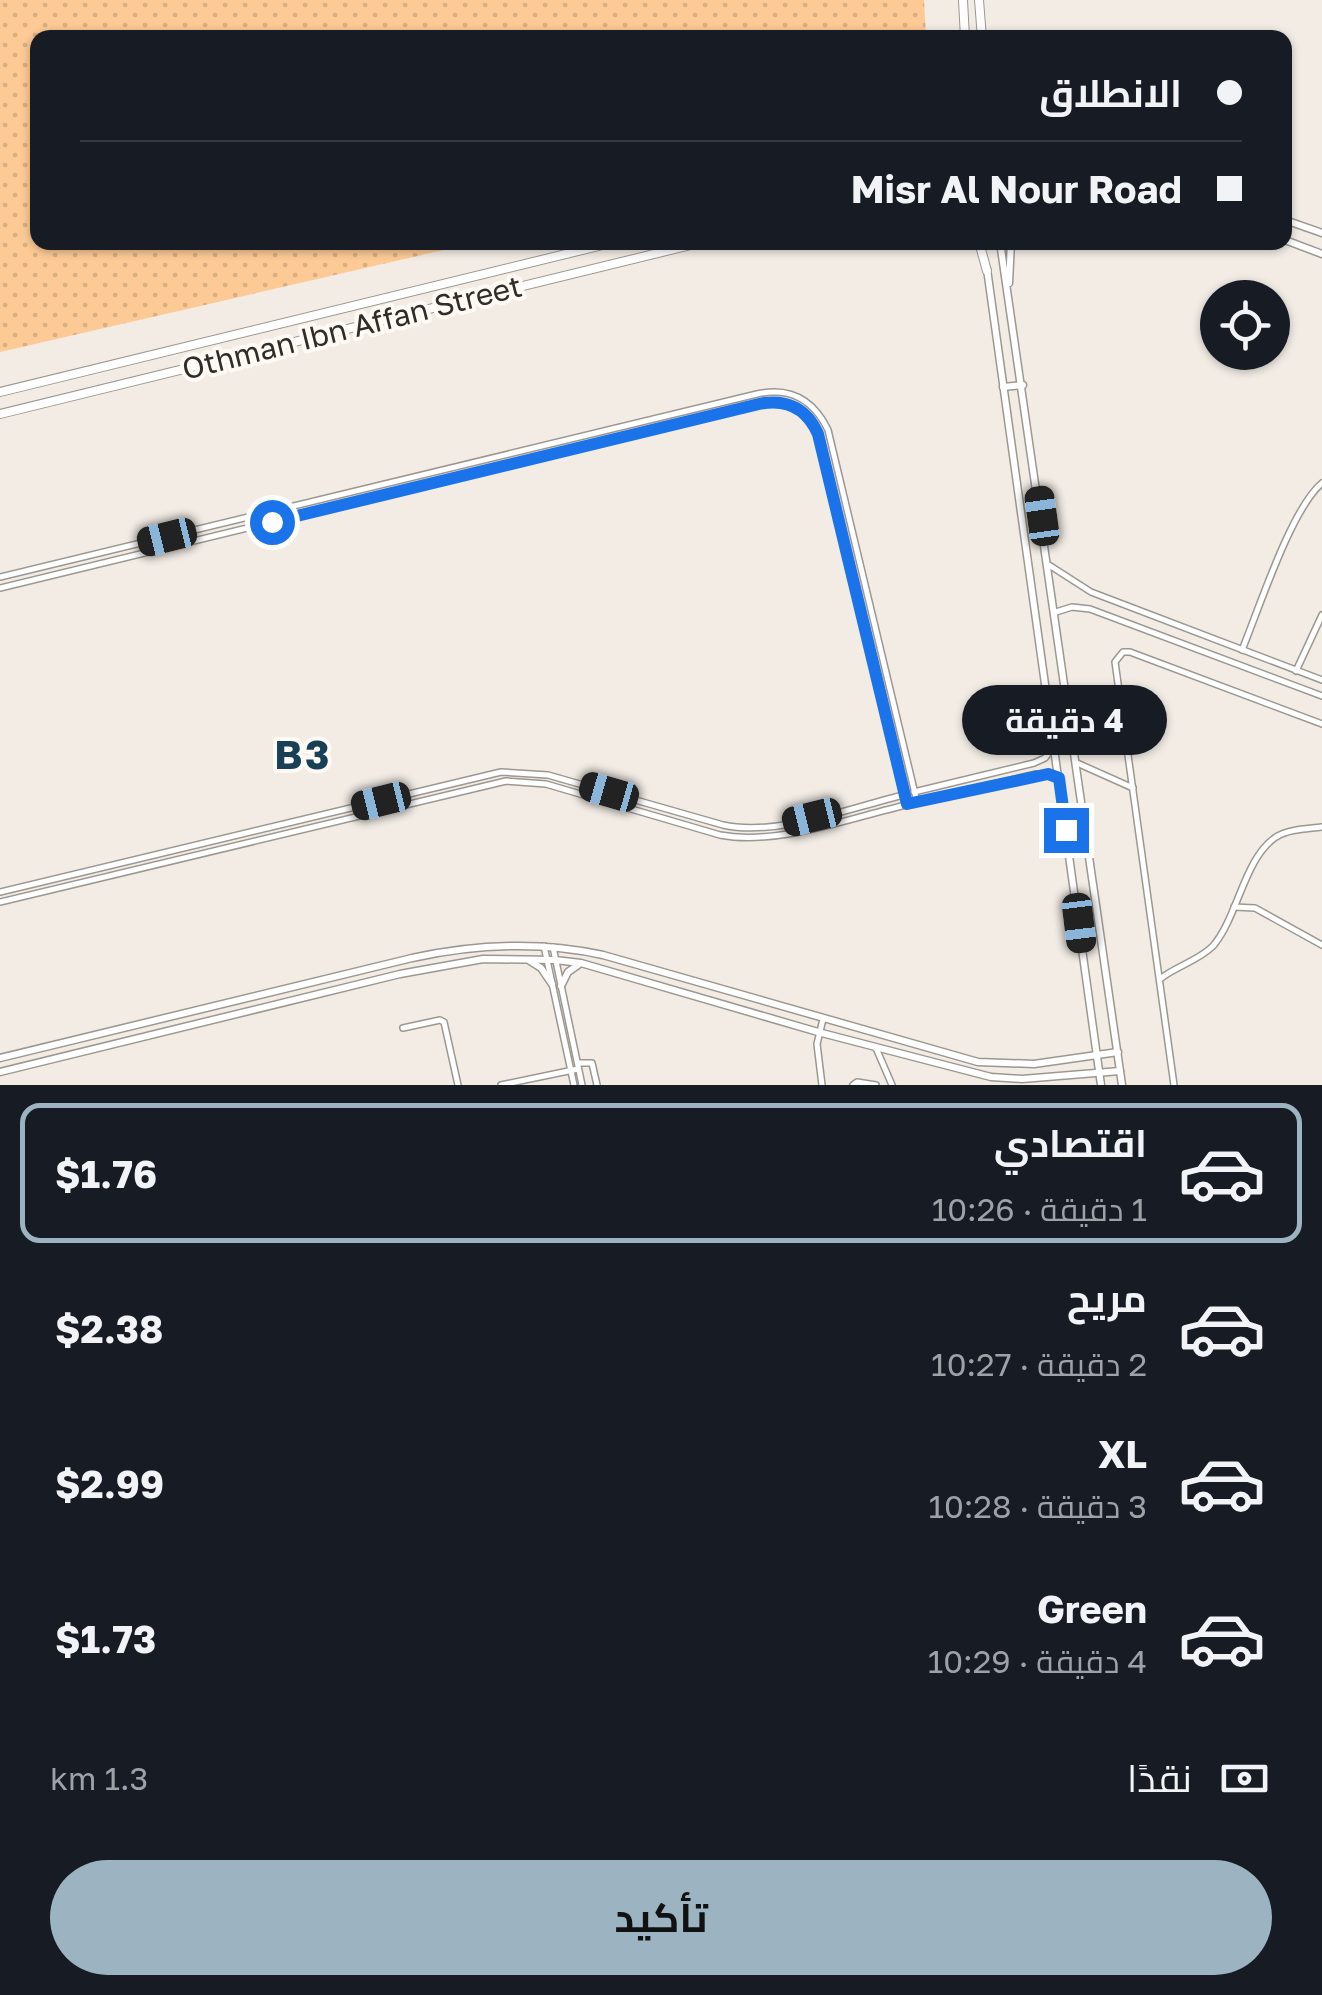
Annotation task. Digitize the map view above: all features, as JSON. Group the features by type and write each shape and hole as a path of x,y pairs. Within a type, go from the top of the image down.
{"main road":[{"path":"963,0 965,30"},
{"path":"979,0 981,30"},
{"name":"Othman Ibn Affan Street","path":"0,392 582,250"},
{"name":"Othman Ibn Affan Street","path":"0,414 670,250"},
{"path":"983,250 987,270"},
{"path":"162,353 167,373"}],"street":[{"path":"1292,222 1322,233"},
{"path":"1292,243 1322,254"},
{"path":"1001,250 1122,1085"},
{"path":"1007,294 1010,250"},
{"path":"987,270 1101,1085"},
{"path":"1003,387 1023,385"},
{"path":"0,578 757,394 788,392 812,406 828,430 917,802"},
{"path":"0,588 759,404 783,402 805,414 818,434 907,804"},
{"path":"1242,650 1289,536 1311,493 1322,482"},
{"path":"1049,565 1091,592 1322,680"},
{"path":"1056,612 1072,607 1090,609 1322,696"},
{"path":"1296,671 1322,614"},
{"path":"1174,1085 1116,662 1123,652 1136,654 1322,724"},
{"path":"0,892 501,772 548,775 746,829 770,827 1034,764 1045,758 1054,744"},
{"path":"1077,763 1133,788"},
{"path":"0,902 506,781 546,784 720,835 746,839 1036,774 1059,778"},
{"path":"1160,979 1210,948 1234,907 1249,898 1259,855 1271,840 1287,832 1322,827"},
{"path":"1234,907 1249,898"},
{"path":"1249,898 1322,945"},
{"path":"0,1058 426,955 488,946 548,946 603,956 978,1062 1034,1064 1118,1052"},
{"path":"548,946 561,986 575,1068 574,1085"},
{"path":"0,1072 400,974 462,962 525,958 581,964 876,1048 1012,1082 1120,1071"},
{"path":"525,958 541,968 552,984"},
{"path":"551,959 552,984 582,1085"},
{"path":"1157,963 1177,967"},
{"path":"561,986 568,972 581,964"},
{"path":"822,1085 817,1056 823,1019"},
{"path":"404,1028 444,1022 458,1085"},
{"path":"876,1048 892,1085"},
{"path":"15,1055 18,1068"},
{"path":"501,1085 592,1063 597,1085"},
{"path":"853,1085 876,1085"}],"shaded area":[{"path":"0,0 924,0 926,30 30,30 30,250 444,250 0,352"}],"district":[{"name":"B3","path":"303,755"}],"route":[{"path":"272,522 771,401 795,406 813,423 818,434 907,804 1048,774 1059,778 1066,830"}]}
